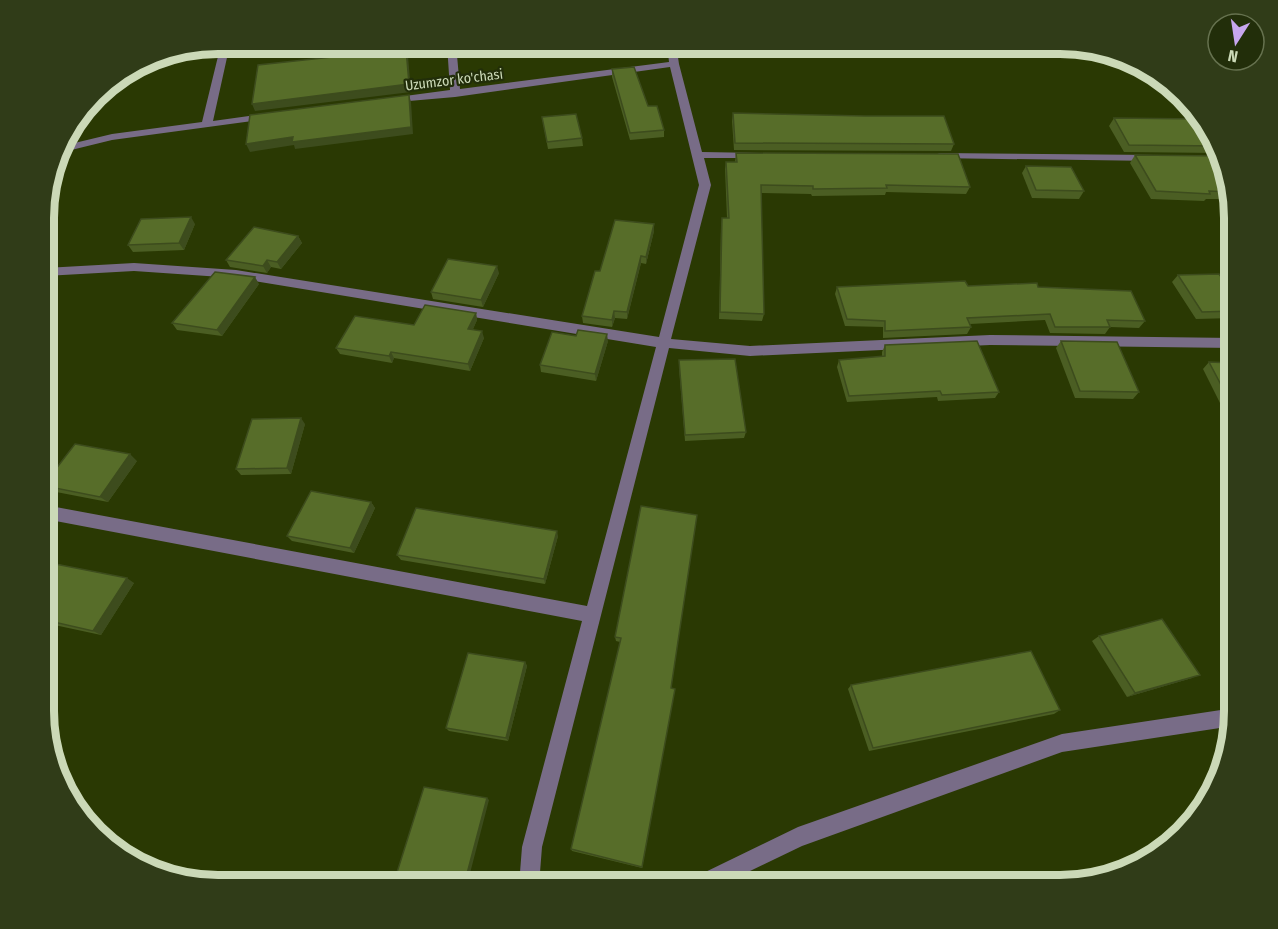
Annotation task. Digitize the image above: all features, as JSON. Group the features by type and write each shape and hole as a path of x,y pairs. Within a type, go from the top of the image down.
{"street":[{"path":"207,123 223,54"},
{"path":"452,54 455,94"},
{"path":"530,875 532,847 705,184 696,155 673,54"},
{"name":"Uzumzor ko'chasi","path":"384,102 674,64"},
{"path":"70,148 112,137 278,115"},
{"path":"696,155 767,155"},
{"path":"922,156 1161,158"},
{"path":"54,271 134,267 236,274 664,343 750,351 990,340 1224,343"},
{"path":"54,514 593,615"},
{"path":"720,875 798,837 1062,743 1224,719"}],"building":[{"path":"360,54 406,54 409,84 252,104 258,65"},
{"path":"634,67 648,106 657,106 664,130 630,133 612,69"},
{"path":"409,95 411,127 292,142 293,137 246,144 250,115"},
{"path":"733,113 944,116 954,144 735,143"},
{"path":"576,114 582,138 547,142 542,117"},
{"path":"1114,118 1190,119 1207,146 1129,145"},
{"path":"736,153 958,154 970,187 886,185 887,188 813,189 813,186 761,185 764,314 720,312 722,218 729,218 726,162 737,162"},
{"path":"1135,155 1212,156 1222,192 1209,191 1210,194 1156,191"},
{"path":"1026,166 1071,167 1084,191 1036,190"},
{"path":"191,217 179,243 128,245 141,219"},
{"path":"615,220 654,224 646,257 641,256 627,312 614,311 612,320 582,316 595,271 600,271"},
{"path":"254,227 298,236 277,262 267,260 263,266 226,260"},
{"path":"448,259 497,266 481,300 431,292"},
{"path":"215,272 255,277 217,330 172,323"},
{"path":"1219,274 1224,281 1224,311 1202,312 1178,275"},
{"path":"965,281 968,286 1037,283 1038,287 1131,291 1145,321 1107,320 1110,327 1055,327 1050,314 967,318 971,327 885,331 885,321 847,319 837,287"},
{"path":"425,305 476,313 468,329 482,331 468,364 391,352 389,356 336,348 355,316 414,325"},
{"path":"578,330 607,334 595,374 540,365 552,332 576,336"},
{"path":"977,341 999,392 942,395 940,391 849,396 839,360 885,356 885,345"},
{"path":"1061,341 1117,342 1139,392 1080,391"},
{"path":"735,359 746,432 685,435 679,360"},
{"path":"1209,362 1224,363 1224,390"},
{"path":"301,418 287,468 236,469 252,419"},
{"path":"75,444 130,454 100,497 54,488 54,471"},
{"path":"311,491 371,502 350,548 287,536"},
{"path":"641,506 697,515 671,688 675,689 642,867 571,849 621,638 615,637"},
{"path":"416,508 557,531 544,579 397,555"},
{"path":"54,564 127,578 93,631 54,622"},
{"path":"1162,619 1200,675 1135,693 1099,636"},
{"path":"1031,651 1060,710 873,748 851,685"},
{"path":"468,653 525,662 506,738 446,728"},
{"path":"424,787 487,798 467,875 396,875"}]}
